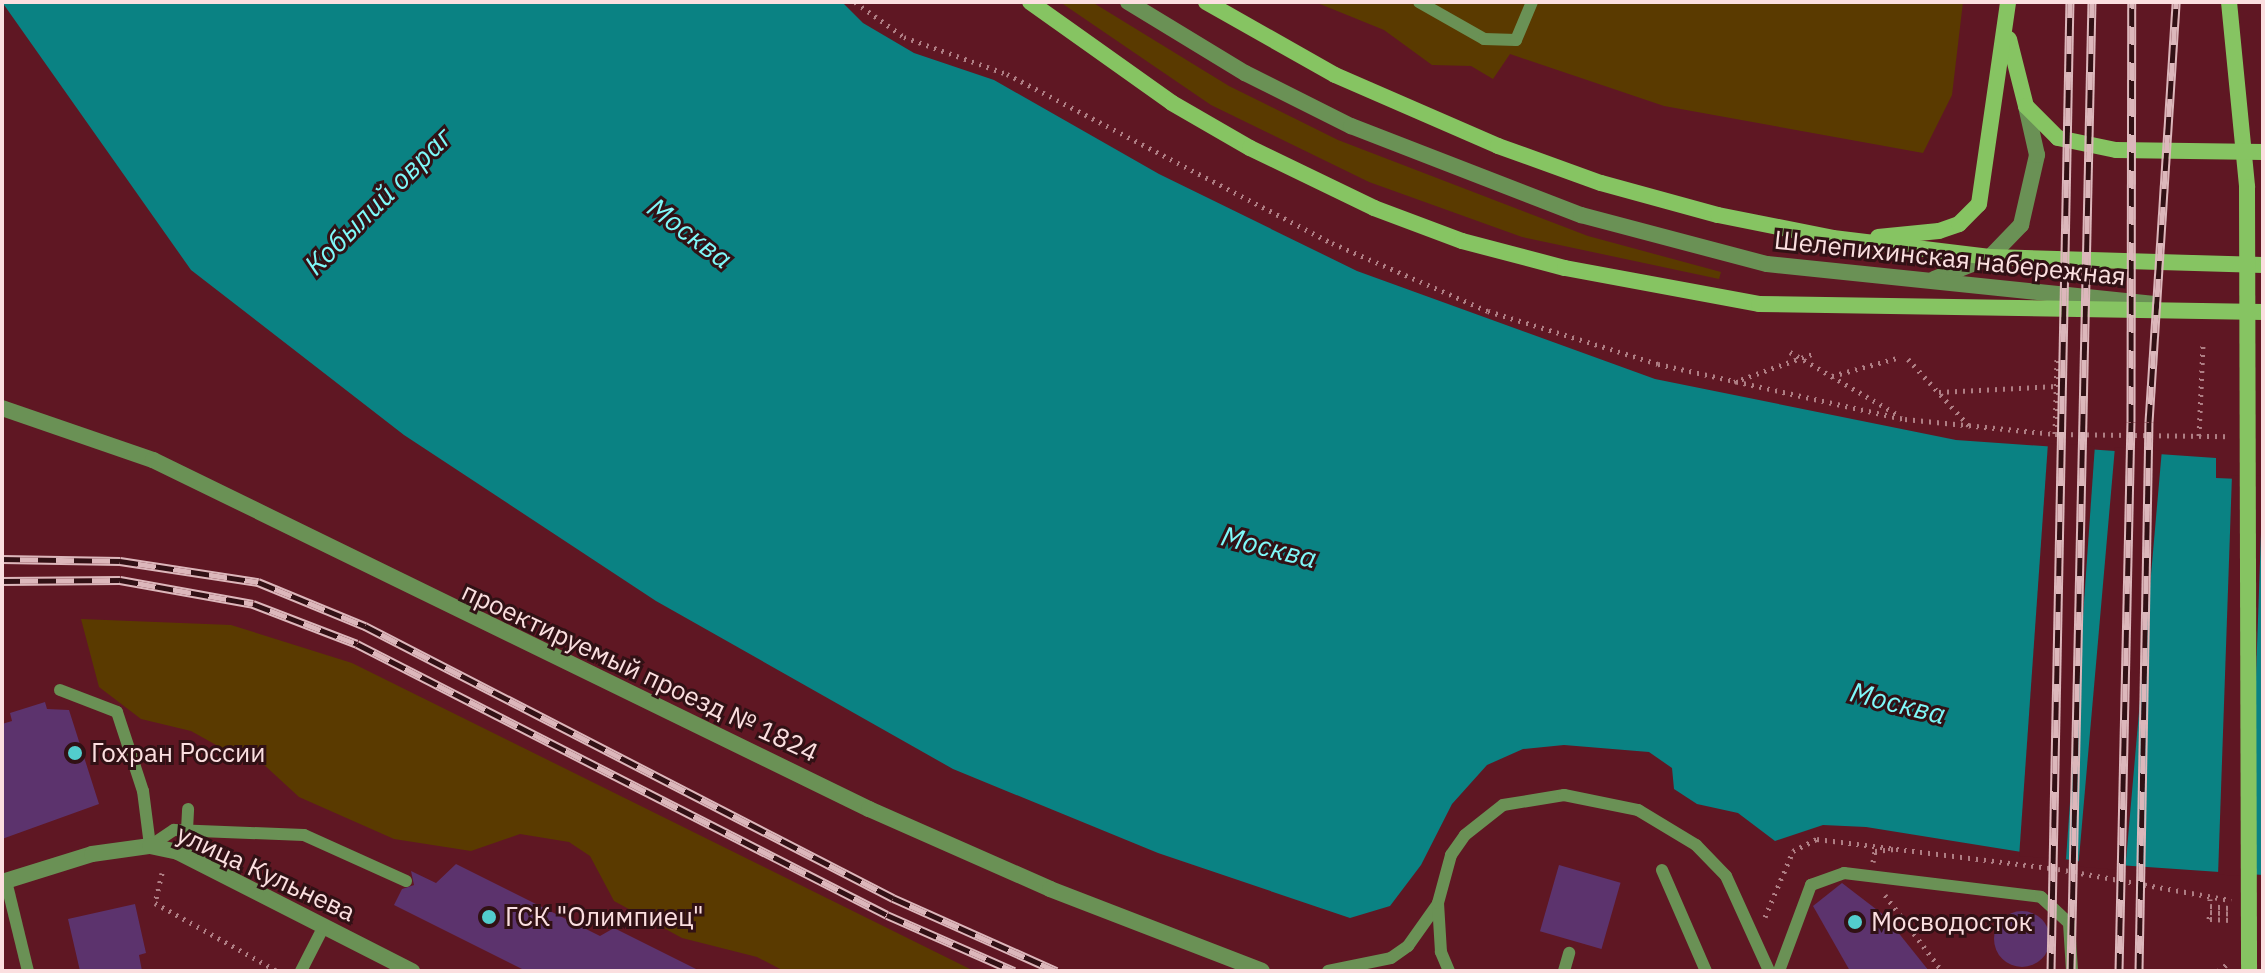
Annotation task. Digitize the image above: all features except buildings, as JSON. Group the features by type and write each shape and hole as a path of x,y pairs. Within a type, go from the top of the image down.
{"main road":[{"path":"1030,2 1172,103 1250,148 1374,208 1477,245 1677,292 1759,304 2263,312"},
{"name":"Шелепихинская набережная","path":"1206,2 1335,75 1498,146 1601,183 1833,238 1990,257 2263,265"},
{"path":"1833,238 1939,231 1959,224 1979,204 2008,2"},
{"path":"2229,2 2243,129 2249,971"},
{"path":"2007,25 2026,106 2058,138 2087,147 2263,152"}],"street":[{"name":"Шелепихинская набережная","path":"1128,2 1245,73 1351,126 1567,211 1767,264 2197,309"},
{"path":"1924,281 1956,275 1990,257 2021,225 2034,188 2037,155 2026,106"},
{"name":"проектируемый проезд № 1824","path":"2,408 153,460 869,809 1050,889 1262,971"},
{"name":"улица Кульнева","path":"4,882 92,854 150,846 178,852 412,971"}],"lane":[{"path":"1419,2 1484,39 1516,40 1532,2"},
{"path":"60,690 117,712 143,791 150,846 174,830 304,835 406,881"},
{"path":"1328,971 1391,958 1420,932 1438,903 1451,855 1465,835 1503,805 1564,795 1614,801 1673,828 1726,876 1769,971"},
{"path":"187,830 188,809"},
{"path":"1662,870 1706,971"},
{"path":"1779,971 1811,885 1844,873 2041,897 2069,923 2072,971"},
{"path":"4,882 28,971"},
{"path":"1438,903 1441,952 1449,971"},
{"path":"301,971 324,926"},
{"path":"1564,971 1569,953"}],"path":[{"path":"855,2 904,37 1007,74 1418,283 1516,320 1732,383 1905,419 1972,429 2055,434 2237,437"},
{"path":"2199,436 2203,345"},
{"path":"1790,352 1905,419"},
{"path":"1732,383 1812,354"},
{"path":"2055,434 2057,355"},
{"path":"1831,376 1897,358"},
{"path":"1908,359 1972,429"},
{"path":"1939,392 2056,386"},
{"path":"1775,885 1793,851 1817,839 2058,869 2202,897"},
{"path":"1895,849 1875,851 1871,876 1942,971"},
{"path":"162,873 155,903 277,971"}],"shaded area":[{"path":"1060,2 1092,2 1229,86 1338,140 1588,236 1721,272 1719,279 1522,237 1369,182 1211,105"},
{"path":"1315,2 1963,2 1952,95 1923,153 1664,106 1510,54 1493,79 1471,66 1432,65 1384,30"},
{"path":"81,619 231,625 352,663 974,971 784,971 757,957 682,938 614,901 590,856 569,842 520,834 471,851 394,839 299,797 261,762 236,756 191,731 141,719 99,687"}],"water":[{"path":"2,2 842,2 863,23 914,53 994,80 1159,174 1357,271 1655,379 1956,440 2216,458 2216,478 2263,480 2263,875 2089,863 1866,827 1823,825 1775,841 1738,813 1697,804 1674,789 1672,768 1649,752 1564,745 1523,749 1487,765 1452,804 1421,865 1390,906 1350,918 1158,853 953,769 656,601 404,435 191,270"}],"pier":[{"path":"2048,443 2095,446 2066,859 2019,856"},
{"path":"2115,447 2162,451 2125,870 2078,866"},
{"path":"2232,475 2263,476 2249,876 2218,875"}],"railway":[{"path":"2051,971 2070,2"},
{"path":"2071,971 2092,2"},
{"path":"2119,971 2131,422 2132,2"},
{"path":"2139,971 2149,422 2176,2"},
{"path":"2,559 120,561 258,582 365,626 893,898 1056,971"},
{"path":"2,581 120,580 253,604 357,644 887,915 1014,971"}],"place":[{"name":"Гохран России","path":"75,753"},
{"name":"ГСК \"Олимпиец\"","path":"489,917"},
{"name":"Мосводосток","path":"1855,922"}],"water label":[{"name":"Кобылий овраг","path":"378,201"},
{"name":"Москва","path":"690,233"},
{"name":"Москва","path":"1269,547"},
{"name":"Москва","path":"1898,703"}]}
